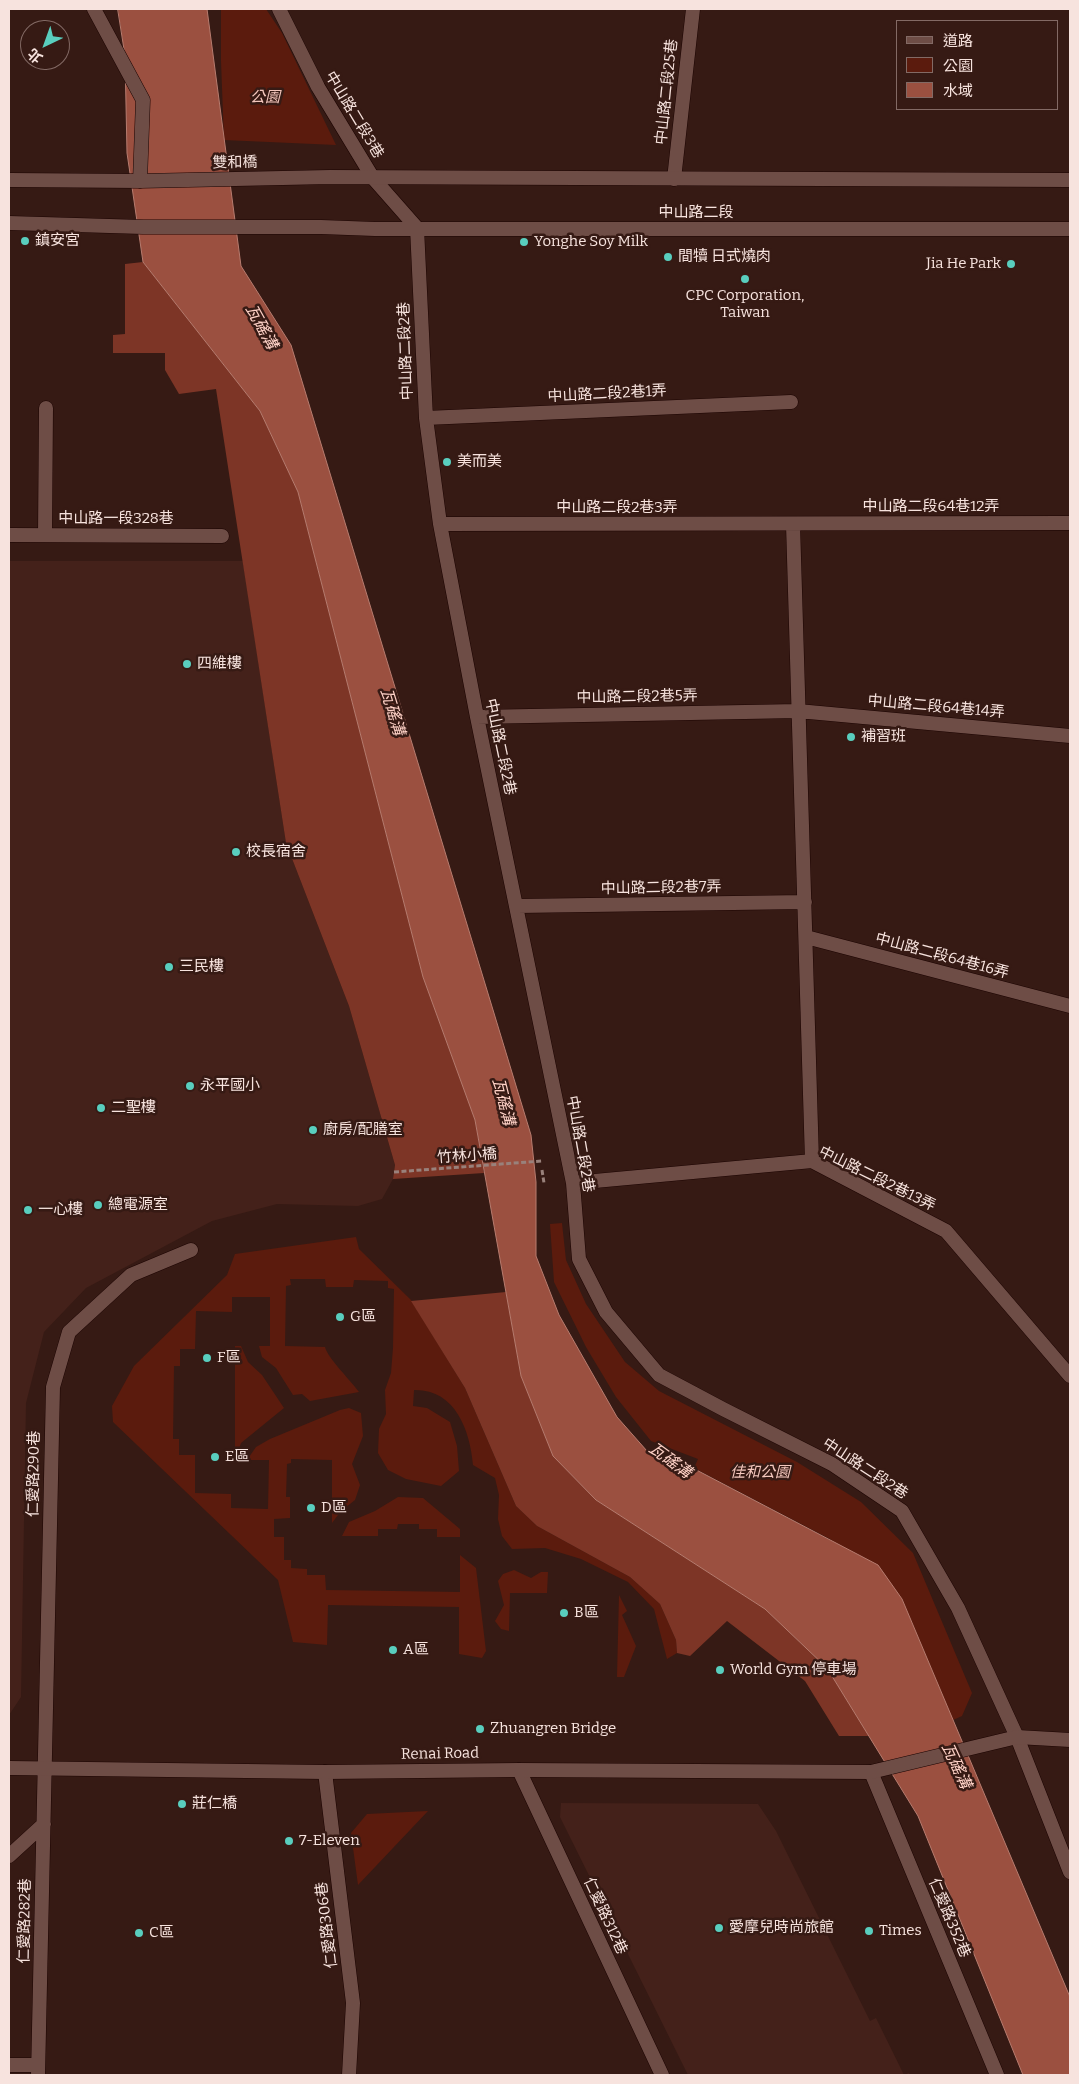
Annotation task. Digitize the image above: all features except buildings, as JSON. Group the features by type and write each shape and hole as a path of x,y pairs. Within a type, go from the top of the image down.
{"street":[{"path":"94,9 142,100 140,182"},
{"name":"中山路二段3巷","path":"279,9 318,87 373,178 418,228"},
{"name":"中山路二段25巷","path":"674,179 693,9"},
{"name":"雙和橋","path":"9,180 140,182 330,177 373,178"},
{"path":"373,178 1070,180"},
{"name":"中山路二段","path":"9,223 143,227 321,227 376,229 1070,229"},
{"name":"中山路二段2巷","path":"418,228 426,418 440,524 477,716 573,1183 579,1259 606,1312 659,1375 832,1464 902,1511 958,1608 1017,1736 1070,1872"},
{"name":"中山路二段2巷1弄","path":"426,418 790,402"},
{"path":"45,535 46,408"},
{"name":"中山路二段64巷12弄","path":"793,524 1070,523"},
{"name":"中山路二段2巷3弄","path":"440,524 793,524"},
{"path":"793,524 812,1161"},
{"name":"中山路一段328巷","path":"9,535 222,536"},
{"name":"中山路二段2巷5弄","path":"477,716 798,711"},
{"name":"中山路二段64巷14弄","path":"798,711 1070,736"},
{"name":"中山路二段2巷7弄","path":"517,906 805,902"},
{"name":"中山路二段64巷16弄","path":"806,937 1070,1006"},
{"name":"中山路二段2巷13弄","path":"573,1183 812,1161 946,1231 1070,1376"},
{"name":"仁愛路290巷","path":"44,1768 53,1387 69,1332 131,1275 191,1250"},
{"path":"871,1772 1017,1736 1070,1740"},
{"name":"Renai Road","path":"9,1768 325,1772 519,1770 871,1772"},
{"name":"仁愛路282巷","path":"38,2070 44,1768"},
{"name":"仁愛路312巷","path":"519,1770 662,2075"},
{"name":"仁愛路306巷","path":"325,1772 353,2003 349,2075"},
{"name":"仁愛路352巷","path":"871,1772 997,2075"},
{"path":"9,1856 44,1824"},
{"path":"9,2065 38,2070"}],"path":[{"name":"竹林小橋","path":"394,1172 542,1161"}],"shaded area":[{"path":"143,262 260,411 298,492 423,977 475,1120 484,1173 393,1179 395,1165 349,1006 286,843 216,389 179,394 165,370 165,353 113,353 113,335 125,334 125,264"},
{"name":"永平國小","path":"9,561 243,561 286,843 349,1006 395,1165 393,1179 382,1199 358,1206 277,1204 212,1221 86,1288 44,1332 26,1403 21,1697 9,1715"},
{"path":"506,1292 521,1376 553,1456 596,1500 765,1609 827,1668 869,1736 839,1736 805,1681 727,1621 690,1656 677,1653 676,1640 660,1604 630,1577 537,1526 516,1506 465,1388 411,1301"},
{"name":"愛摩兒時尚旅館","path":"561,1803 758,1804 776,1831 870,2021 876,2018 904,2075 688,2075 560,1817"}],"green space":[{"name":"公園","path":"221,9 266,9 282,33 336,145 224,140"},
{"name":"佳和公園","path":"562,1223 566,1260 586,1304 625,1362 659,1391 797,1462 861,1502 913,1553 972,1693 962,1716 953,1720 902,1599 830,1539 694,1468 698,1459 651,1441 616,1397 586,1347 554,1282 550,1224"},
{"path":"356,1237 359,1249 411,1300 465,1388 516,1506 537,1526 630,1577 660,1604 676,1640 677,1653 667,1659 654,1609 628,1582 581,1559 545,1548 512,1549 502,1536 498,1519 499,1495 495,1478 473,1465 464,1426 450,1404 440,1396 414,1390 413,1406 427,1408 450,1422 457,1446 459,1471 441,1486 406,1479 388,1470 378,1453 379,1429 386,1414 385,1390 391,1373 393,1348 394,1289 388,1288 388,1281 354,1280 353,1287 326,1287 325,1279 290,1279 291,1285 286,1286 285,1346 325,1347 335,1363 359,1392 310,1401 302,1394 293,1395 276,1368 262,1357 259,1346 270,1346 270,1297 232,1297 232,1312 196,1311 195,1349 180,1349 180,1366 174,1366 173,1439 179,1439 179,1455 195,1455 195,1493 231,1494 231,1508 268,1509 269,1460 247,1460 256,1447 270,1439 340,1410 349,1408 361,1413 363,1436 352,1464 360,1485 355,1500 341,1511 332,1523 332,1460 291,1459 291,1463 287,1464 286,1497 290,1497 290,1518 274,1519 274,1537 284,1537 284,1560 291,1560 291,1568 307,1569 307,1575 325,1575 326,1590 460,1592 460,1555 476,1568 486,1651 482,1658 459,1654 459,1607 328,1605 327,1645 293,1642 278,1580 113,1422 112,1406 134,1366 227,1275 235,1254"},
{"path":"235,1346 241,1346 248,1362 262,1375 284,1408 241,1443 235,1460"},
{"path":"398,1497 423,1498 460,1529 460,1537 437,1537 437,1529 419,1529 419,1524 398,1524 397,1529 378,1529 378,1536 342,1536 349,1522 375,1511"},
{"path":"514,1570 531,1578 541,1572 548,1572 547,1593 510,1593 509,1631 501,1629 495,1621 504,1605 498,1581 503,1574"},
{"path":"619,1595 627,1611 622,1615 636,1646 624,1677 617,1677"},
{"path":"428,1811 358,1885 351,1833 367,1814"}],"water":[{"name":"瓦磘溝","path":"118,9 207,9 241,266 291,345 531,1135 536,1182 536,1256 559,1315 617,1417 647,1451 685,1464 878,1565 902,1599 1070,1997 1070,2075 1023,2075 918,1816 827,1668 765,1609 596,1500 553,1456 521,1376 475,1120 423,977 298,492 260,411 143,262 127,153 125,56"}],"place":[{"name":"鎮安宮","path":"25,241"},
{"name":"Yonghe Soy Milk","path":"524,242"},
{"name":"間犢 日式燒肉","path":"668,257"},
{"name":"Jia He Park","path":"1011,264"},
{"name":"CPC Corporation, Taiwan","path":"745,279"},
{"name":"美而美","path":"447,462"},
{"name":"四維樓","path":"187,664"},
{"name":"補習班","path":"851,737"},
{"name":"校長宿舍","path":"236,852"},
{"name":"三民樓","path":"169,967"},
{"name":"永平國小","path":"190,1086"},
{"name":"二聖樓","path":"101,1108"},
{"name":"廚房/配膳室","path":"313,1130"},
{"name":"總電源室","path":"98,1205"},
{"name":"一心樓","path":"28,1210"},
{"name":"G區","path":"340,1317"},
{"name":"F區","path":"207,1358"},
{"name":"E區","path":"215,1457"},
{"name":"D區","path":"311,1508"},
{"name":"B區","path":"564,1613"},
{"name":"A區","path":"393,1650"},
{"name":"World Gym 停車場","path":"720,1670"},
{"name":"Zhuangren Bridge","path":"480,1729"},
{"name":"莊仁橋","path":"182,1804"},
{"name":"7-Eleven","path":"289,1841"},
{"name":"愛摩兒時尚旅館","path":"719,1928"},
{"name":"Times","path":"869,1931"},
{"name":"C區","path":"139,1933"}]}
